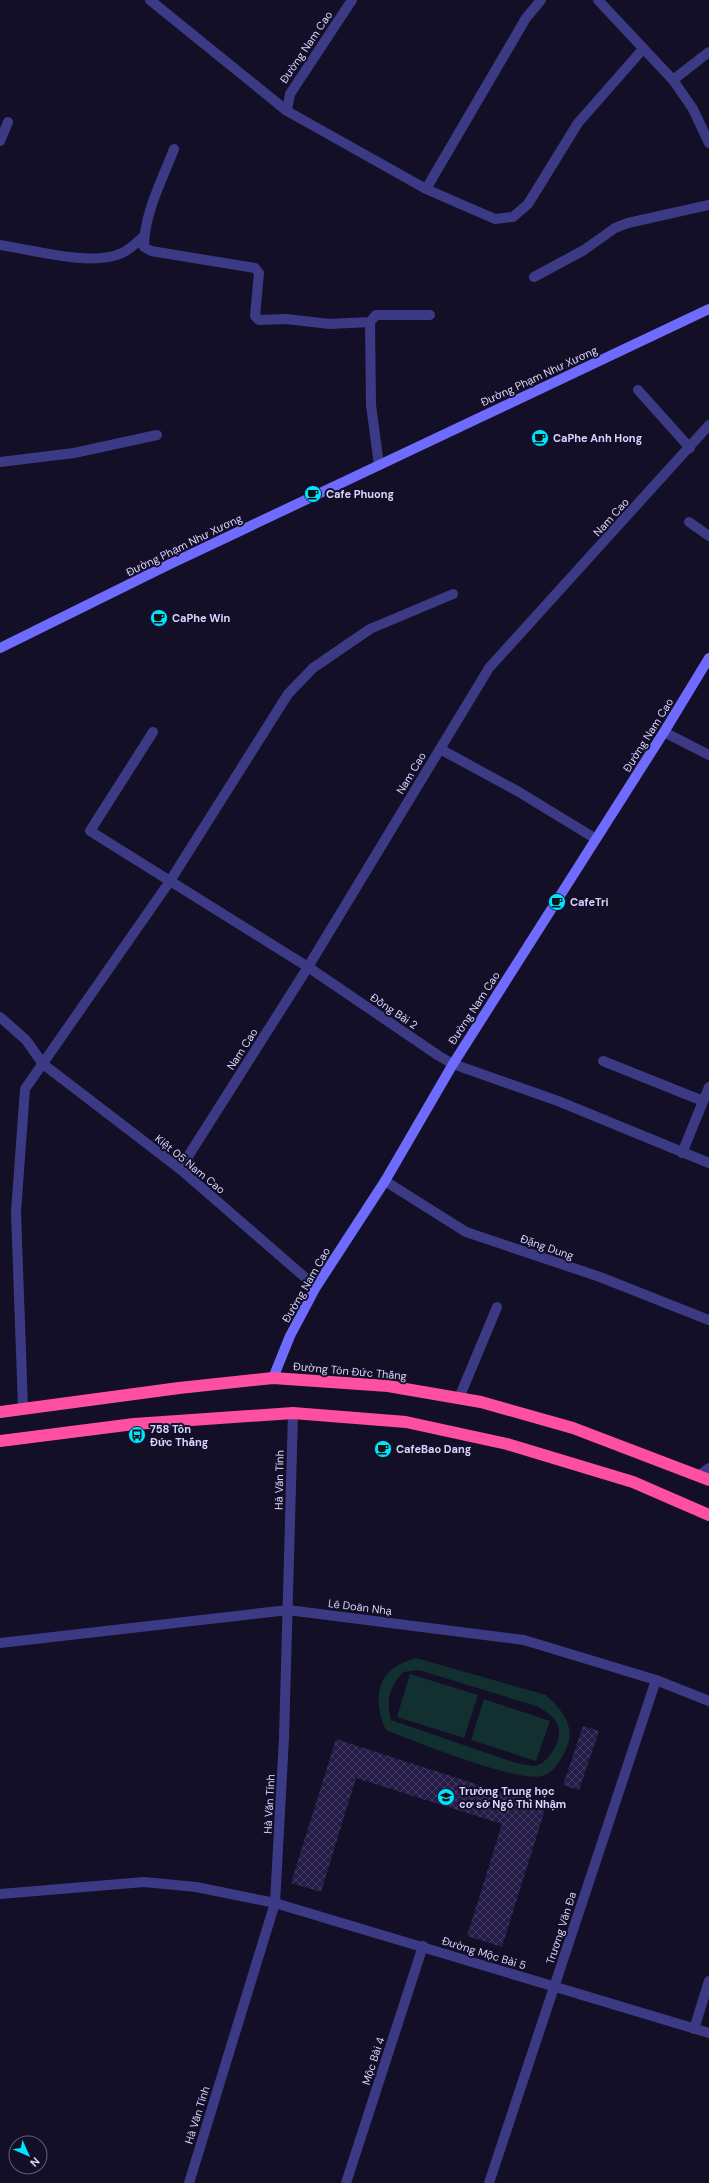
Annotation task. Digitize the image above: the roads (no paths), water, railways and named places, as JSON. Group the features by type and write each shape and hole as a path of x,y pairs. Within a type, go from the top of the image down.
{"highway":[{"name":"Đường Tôn Đức Thắng","path":"0,1412 179,1388 273,1378 388,1386 481,1402 573,1428 704,1477"},
{"path":"0,1441 134,1424 292,1413 406,1422 507,1444 633,1482 709,1515"}],"street":[{"path":"150,0 287,110 426,189 495,219 513,217 528,204 578,124 643,49"},
{"name":"Đường Nam Cao","path":"287,110 290,94 352,0"},
{"path":"426,189 526,18 541,0"},
{"path":"598,0 673,80 693,109 709,143"},
{"path":"673,80 709,52"},
{"path":"0,140 8,122"},
{"path":"174,149 151,209 144,236 144,247 151,251 255,268 260,273 255,310 255,316 259,320 286,319 330,324 370,322"},
{"path":"534,277 584,250 615,228 642,219 709,205"},
{"path":"0,245 89,259 112,257 123,253 144,236"},
{"name":"Đường Phạm Như Xương","path":"0,648 709,309"},
{"path":"379,466 371,405 370,322 376,315 430,315"},
{"path":"638,390 690,448"},
{"name":"Nam Cao","path":"180,1169 308,967 489,668 690,448 709,425"},
{"path":"0,462 74,453 157,435"},
{"path":"689,522 709,536"},
{"path":"23,1408 16,1212 25,1089 44,1064 170,881 288,694 313,668 370,629 453,594"},
{"name":"Đường Nam Cao","path":"273,1378 290,1336 316,1288 385,1182 453,1064 664,732 709,658"},
{"name":"Đồng Bài 2","path":"153,732 90,831 308,967 453,1064 558,1101 709,1163"},
{"path":"664,732 709,755"},
{"path":"440,749 519,792 596,839"},
{"name":"Kiệt 05 Nam Cao","path":"0,1017 26,1040 44,1064 180,1169 316,1288"},
{"path":"602,1061 703,1101"},
{"path":"682,1153 709,1087"},
{"name":"Đặng Dung","path":"385,1182 466,1232 600,1277 709,1320"},
{"path":"459,1398 497,1307"},
{"name":"Hà Văn Tính","path":"189,2183 275,1902 284,1738 292,1413"},
{"path":"704,1477 709,1468"},
{"name":"Lê Doãn Nhạ","path":"0,1643 288,1610 524,1640 656,1680 709,1701"},
{"name":"Trương Văn Đa","path":"489,2183 656,1680"},
{"name":"Đường Mộc Bài 5","path":"0,1894 144,1882 196,1887 275,1902 709,2033"},
{"name":"Mộc Bài 4","path":"346,2183 423,1946"},
{"path":"694,2029 709,1981"}],"place":[{"name":"CaPhe Anh Hong","path":"540,438"},
{"name":"Cafe Phuong","path":"313,494"},
{"name":"CaPhe Win","path":"159,618"},
{"name":"CafeTri","path":"557,902"},
{"name":"758 Tôn Đức Thắng","path":"137,1435"},
{"name":"CafeBao Dang","path":"383,1449"},
{"name":"Trường Trung học cơ sở Ngô Thì Nhậm","path":"446,1797"}]}
